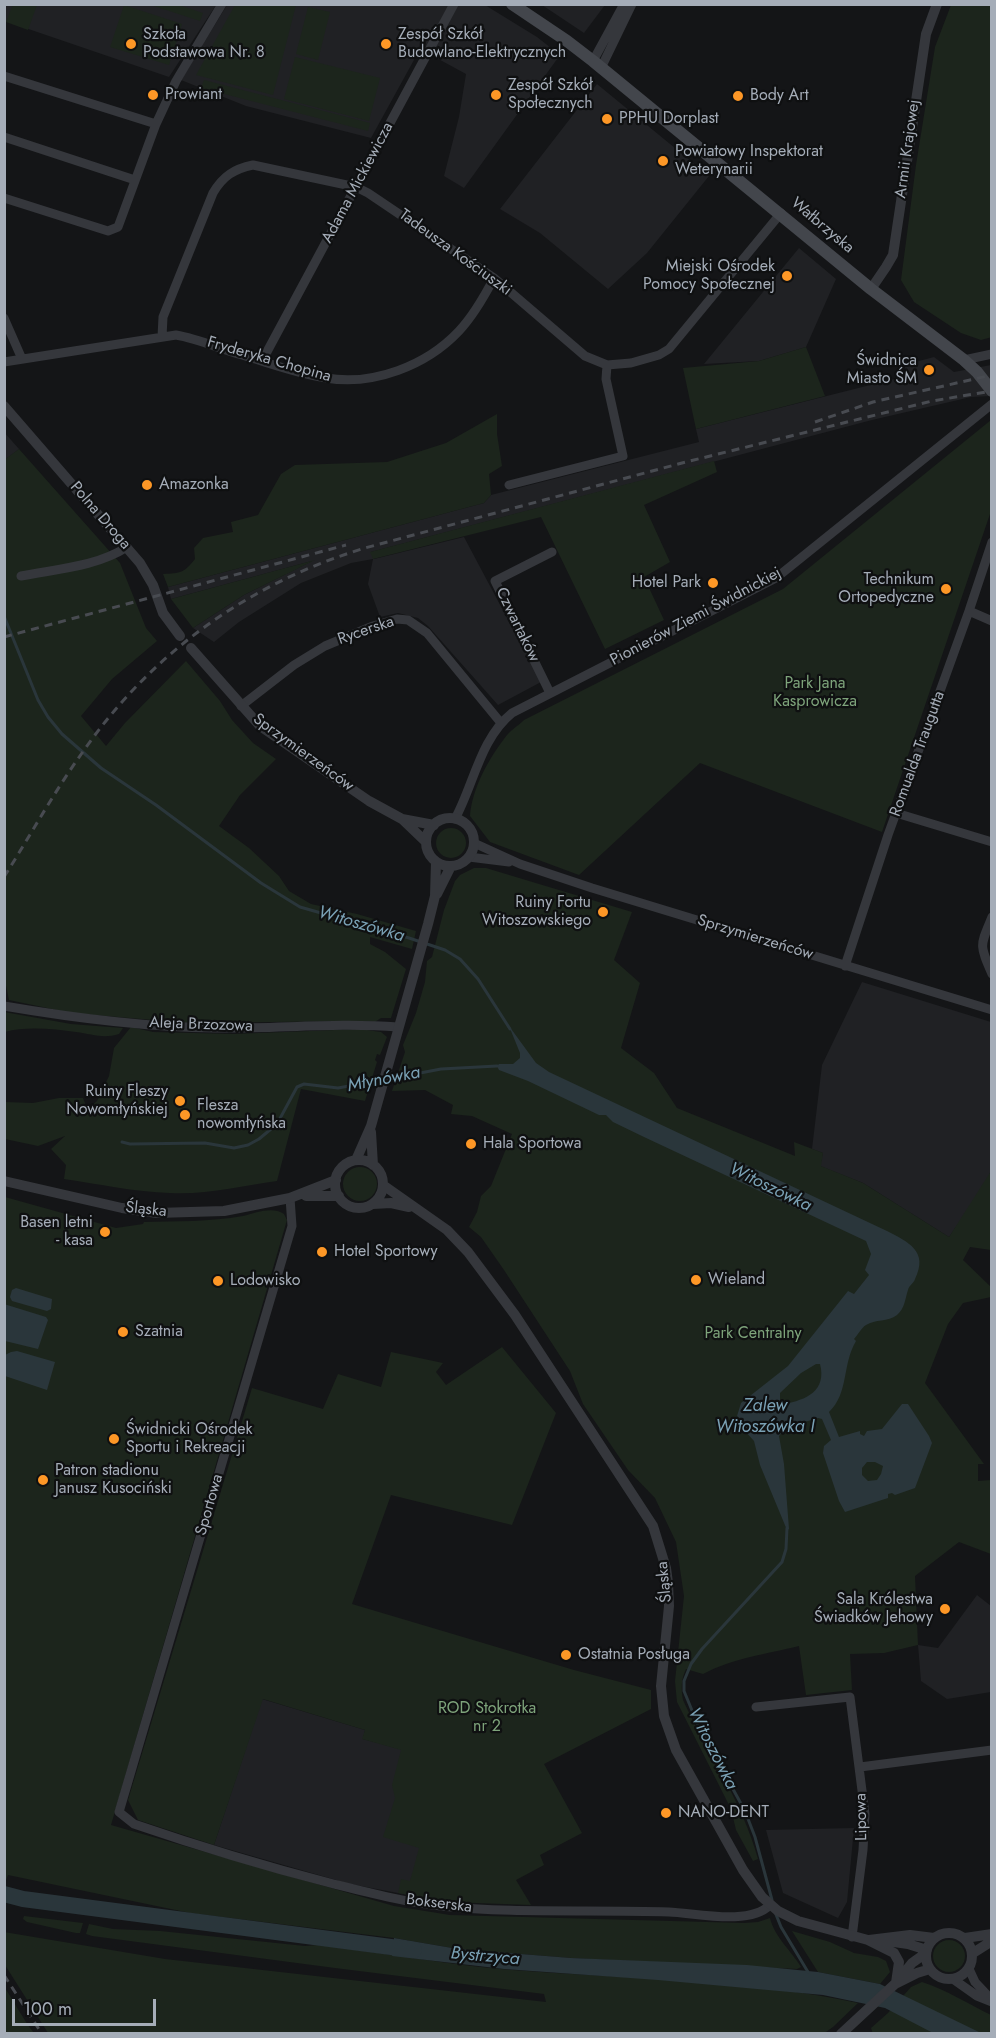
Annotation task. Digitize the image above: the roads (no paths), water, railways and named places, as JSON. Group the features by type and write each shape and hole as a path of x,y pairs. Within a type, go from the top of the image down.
{"main road":[{"name":"Wałbrzyska","path":"512,4 567,40 871,289 964,360 992,391"}],"street":[{"path":"4,198 108,231 118,227 156,124 177,80 222,4"},
{"name":"Adama Mickiewicza","path":"262,361 454,4"},
{"path":"597,65 624,4"},
{"path":"597,65 632,4"},
{"name":"Armii Krajowej","path":"871,289 892,255 926,34 937,4"},
{"path":"4,76 156,124"},
{"path":"4,137 135,180"},
{"name":"Tadeusza Kościuszki","path":"162,337 163,317 213,193 224,177 237,169 253,165 356,187 382,201 494,278 585,356 607,364 631,363 659,355 669,349 781,213"},
{"name":"Fryderyka Chopina","path":"4,362 176,335 324,378 337,380 371,378 399,371 416,363 450,339 476,310 494,278"},
{"path":"4,318 22,359"},
{"path":"964,360 992,354"},
{"path":"509,485 622,456 606,379 607,364"},
{"name":"Pionierów Ziemi Świdnickiej","path":"455,819 487,744 501,723 512,713 776,578 992,404"},
{"name":"Polna Droga","path":"4,406 140,563 153,585 163,613 180,636"},
{"name":"Romualda Traugutta","path":"845,966 896,813 992,542"},
{"path":"21,576 82,565 127,547"},
{"name":"Czwartaków","path":"550,693 495,580 552,552"},
{"path":"969,611 992,621"},
{"name":"Rycerska","path":"241,706 294,665 325,646 397,619 408,620 427,633 501,723"},
{"name":"Sprzymierzeńców","path":"191,648 260,726 369,801 402,819 426,842"},
{"path":"896,813 992,842"},
{"name":"Sprzymierzeńców","path":"402,819 434,825"},
{"path":"356,1161 371,1126 435,896 436,862 428,850 427,836 434,825 448,819 463,822 469,828 474,843 469,857 464,862 451,866 436,862"},
{"name":"Sprzymierzeńców","path":"474,843 520,864 992,1010"},
{"name":"Sprzymierzeńców","path":"469,857 520,864"},
{"path":"435,896 451,866"},
{"path":"992,916 981,944 992,974"},
{"name":"Aleja Brzozowa","path":"4,1006 70,1017 189,1027 359,1025 398,1027"},
{"path":"371,1126 373,1164 382,1177 382,1192 373,1204 358,1208 344,1202 339,1196 336,1180 343,1167 356,1161 373,1164"},
{"name":"Śląska","path":"290,1198 336,1180"},
{"name":"Śląska","path":"4,1181 122,1208 157,1213 224,1211 290,1198 339,1196"},
{"name":"Śląska","path":"383,1185 447,1230 468,1252 523,1327 653,1526 666,1568 668,1583 669,1606 661,1686 664,1716 676,1750 743,1870 770,1905 785,1915 852,1937 908,1944 926,1952"},
{"name":"Sportowa","path":"119,1812 292,1226 290,1198"},
{"name":"Śląska","path":"373,1204 391,1203 415,1208"},
{"name":"Lipowa","path":"756,1707 850,1697 865,1814 852,1937"},
{"path":"860,1767 992,1750"},
{"name":"Bokserska","path":"119,1812 134,1824 293,1874 377,1895 439,1906 474,1909 669,1912 742,1916 757,1914 770,1905"},
{"path":"844,2030 897,1983 912,1963 926,1952 934,1938 950,1932 965,1938 992,1934"},
{"name":"Śląska","path":"871,1940 910,1935 934,1938"},
{"path":"953,1979 962,1976 969,1969 973,1953 965,1938"},
{"path":"871,1940 890,1950 897,1957 899,1969 897,1983"},
{"path":"973,1953 992,1941"},
{"path":"926,1952 930,1969 940,1977 953,1979 977,1996 992,2001"},
{"path":"897,1983 930,1969"},
{"path":"969,1969 975,1982 992,2001"}],"water":[{"name":"Zalew Witoszówka I","path":"509,1026 536,1063 549,1072 887,1231 914,1249 918,1254 919,1269 902,1309 893,1317 866,1325 854,1339 856,1341 840,1396 829,1412 839,1437 860,1431 860,1434 864,1436 867,1431 882,1429 902,1404 908,1404 932,1443 915,1488 895,1495 888,1494 888,1498 845,1512 823,1453 824,1446 831,1440 822,1419 818,1418 785,1428 779,1436 784,1464 789,1529 787,1530 760,1465 754,1441 745,1431 743,1421 737,1416 741,1403 788,1366 848,1291 854,1294 869,1275 865,1270 871,1254 866,1241 613,1122 606,1115 599,1115 528,1081 499,1070 497,1066 499,1064 513,1064 520,1058","holes":["820,1364 821,1373 820,1381 813,1393 800,1400 784,1404 780,1402 780,1393 801,1373","867,1462 875,1462 883,1466 877,1480 868,1481 862,1475 862,1468"]},
{"path":"16,1288 52,1299 51,1309 47,1311 12,1301 10,1297 12,1290"},
{"path":"4,1304 46,1317 48,1320 38,1349 5,1341"},
{"path":"17,1351 55,1362 47,1390 5,1376 5,1355"},
{"path":"394,1938 458,1949 571,1958 747,1965 818,1972 880,1984 981,2033 933,2033 885,2008 823,1995 504,1969 392,1956"}],"waterway":[{"name":"Witoszówka","path":"4,616 38,700 48,717 62,734 101,768 156,805 261,883 300,907 409,938 445,950 460,959 478,979 510,1029"},
{"name":"Młynówka","path":"389,1079 441,1069 497,1066"},
{"name":"Młynówka","path":"122,1142 130,1144 205,1143 234,1148 248,1145 277,1124 297,1087 304,1084 338,1088 382,1080"},
{"name":"Witoszówka","path":"772,1900 755,1837 745,1811 698,1725 684,1691 684,1681 691,1664 702,1649 782,1562 786,1549 787,1528"},
{"name":"Bystrzyca","path":"4,1894 23,1899 414,1950"},
{"name":"Witoszówka","path":"775,1912 781,1927 808,1972"}],"railway":[{"path":"815,422 873,402 992,375"},
{"path":"4,877 82,753 109,717 139,684 171,653 206,626 243,602 282,581 322,563 365,548 682,463 932,401 992,391"},
{"path":"4,637 346,545"},
{"path":"4,1975 42,2034"}],"place":[{"name":"Szkoła Podstawowa Nr. 8","path":"131,44"},
{"name":"Zespół Szkół Budowlano-Elektrycznych","path":"386,44"},
{"name":"Prowiant","path":"153,95"},
{"name":"Zespół Szkół Społecznych","path":"496,95"},
{"name":"Body Art","path":"738,96"},
{"name":"PPHU Dorplast","path":"607,119"},
{"name":"Powiatowy Inspektorat Weterynarii","path":"663,161"},
{"name":"Miejski Ośrodek Pomocy Społecznej","path":"787,276"},
{"name":"Świdnica Miasto ŚM","path":"929,370"},
{"name":"Amazonka","path":"147,485"},
{"name":"Hotel Park","path":"713,583"},
{"name":"Technikum Ortopedyczne","path":"946,589"},
{"name":"Ruiny Fortu Witoszowskiego","path":"603,912"},
{"name":"Ruiny Fleszy Nowomłyńskiej","path":"180,1101"},
{"name":"Flesza nowomłyńska","path":"185,1115"},
{"name":"Hala Sportowa","path":"471,1144"},
{"name":"Basen letni - kasa","path":"105,1232"},
{"name":"Hotel Sportowy","path":"322,1252"},
{"name":"Wieland","path":"696,1280"},
{"name":"Lodowisko","path":"218,1281"},
{"name":"Szatnia","path":"123,1332"},
{"name":"Świdnicki Ośrodek Sportu i Rekreacji","path":"114,1439"},
{"name":"Patron stadionu Janusz Kusociński","path":"43,1480"},
{"name":"Sala Królestwa Świadków Jehowy","path":"945,1609"},
{"name":"Ostatnia Posługa","path":"566,1655"},
{"name":"NANO-DENT","path":"666,1813"}],"park label":[{"name":"Park Jana Kasprowicza","path":"815,693"},
{"name":"Park Centralny","path":"753,1334"},
{"name":"ROD Stokrotka nr 2","path":"487,1718"}]}
